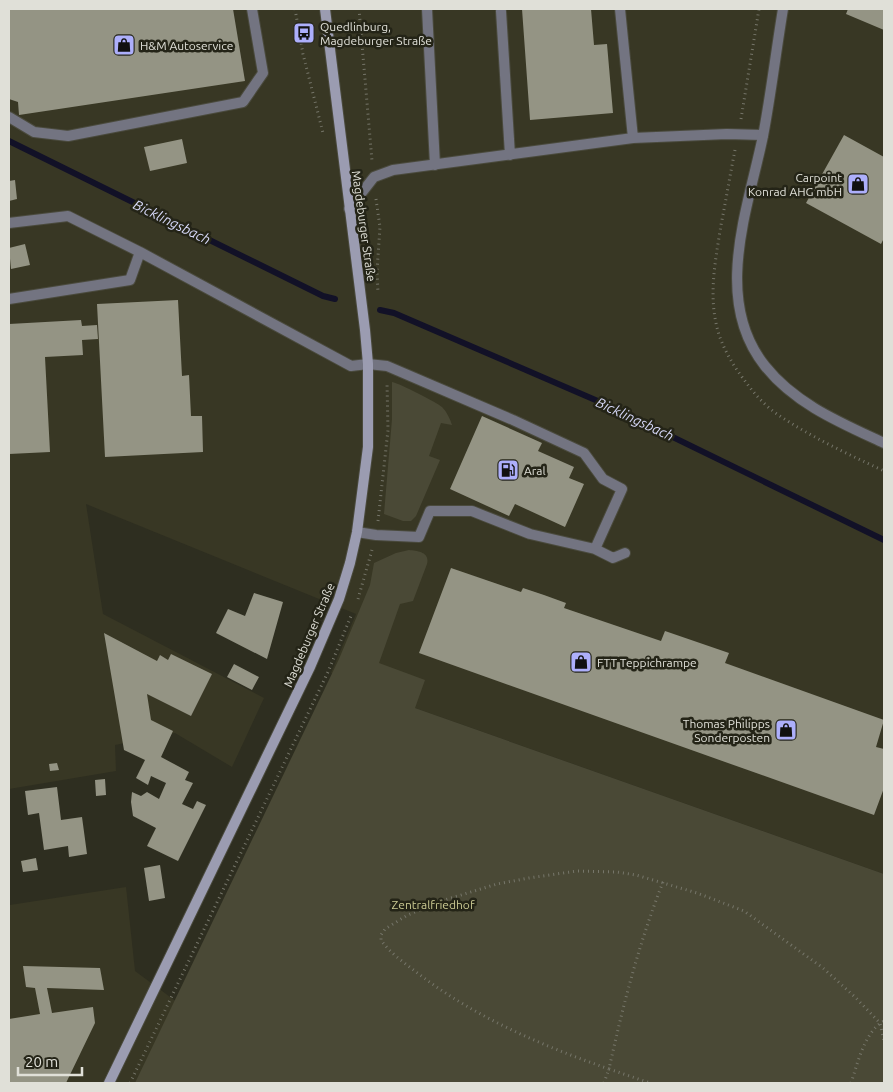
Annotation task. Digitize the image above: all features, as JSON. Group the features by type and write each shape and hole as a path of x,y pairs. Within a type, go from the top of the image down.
{"main road":[{"name":"Magdeburger Straße","path":"109,1083 310,667 339,599 357,532 368,447 368,364 325,9"}],"street":[{"path":"9,117 34,132 68,136 243,102 263,73 252,9"},
{"path":"427,9 435,165"},
{"path":"620,9 633,138"},
{"path":"783,9 763,135 737,261 739,309 753,349 764,365 792,394 820,412 884,443"},
{"path":"501,11 510,155"},
{"path":"349,209 374,177 393,170 633,138 738,134 763,135"},
{"path":"9,223 68,216 140,252 351,366 368,364 386,366 584,453 604,479 622,488 595,549"},
{"path":"9,298 130,280 140,252"},
{"path":"357,532 419,538 430,511 472,511 530,534 595,549 613,558 626,553"}],"path":[{"path":"296,9 303,54 323,134"},
{"path":"359,9 368,130 380,227 377,271 378,296"},
{"path":"759,9 716,256 713,295 716,324 726,352 736,370 768,407 782,418 829,445 884,471"},
{"path":"356,602 363,585 376,535 383,488 388,430 386,366"},
{"path":"130,1083 328,672 353,611"},
{"path":"650,1083 547,1046 504,1026 452,997 400,959 382,942 381,935 385,929 397,921 436,904 497,884 578,871 636,875 698,893 744,911 823,968 880,1023 884,1041"},
{"path":"604,1083 645,928 663,882"},
{"path":"851,1083 867,1041 880,1023 884,1021"}],"shaded area":[{"path":"9,9 884,9 884,874 415,708 342,679 331,673 356,614 86,504 103,614 264,698 232,767 175,733 115,745 116,771 9,789"},
{"path":"126,887 135,971 185,1008 197,1083 9,1083 9,897 10,905"}],"green space":[{"path":"392,382 418,393 442,407 452,425 441,423 429,456 440,460 416,516 411,521 403,521 384,514 392,419"},
{"name":"Zentralfriedhof","path":"409,550 425,555 427,557 427,564 413,601 400,604 379,663 425,680 415,708 884,874 884,1083 135,1083 339,659 370,585 374,563 396,553"}],"building":[{"name":"H&M Autoservice","path":"9,9 233,9 245,81 19,115 18,102 9,99"},
{"path":"522,9 591,9 594,45 607,44 613,113 530,120"},
{"path":"848,9 884,9 884,30 846,14"},
{"path":"844,135 884,157 884,238 881,244 806,203"},
{"path":"182,139 187,163 150,171 144,147"},
{"path":"15,180 17,199 9,201 9,181"},
{"path":"25,244 30,265 11,269 9,248"},
{"path":"178,300 182,376 189,375 191,416 202,416 203,452 105,457 97,304"},
{"path":"81,320 82,326 97,325 98,339 82,340 83,355 45,357 50,452 9,454 9,324"},
{"path":"482,416 542,443 538,451 574,467 569,478 584,484 565,527 515,504 509,516 450,489"},
{"path":"451,568 521,592 523,588 544,595 566,603 564,608 661,641 665,631 729,653 725,663 884,720 876,747 884,749 884,788 874,815 419,653"},
{"path":"254,593 283,602 267,659 216,633 228,609 245,616"},
{"path":"104,633 157,661 160,655 168,660 171,654 212,674 191,716 147,694 151,720 173,731 161,757 189,772 185,780 193,783 182,804 193,809 197,801 206,805 178,861 147,846 156,828 133,816 132,792 141,796 147,792 159,799 166,783 151,776 148,785 136,778 145,760 124,750"},
{"path":"234,664 259,677 252,690 227,677"},
{"path":"57,763 59,770 50,771 49,764"},
{"path":"105,779 106,795 96,796 95,780"},
{"path":"57,787 61,820 82,817 87,854 69,857 68,846 44,850 39,813 28,815 25,791"},
{"path":"36,858 38,870 23,872 21,861"},
{"path":"160,865 165,898 149,901 144,868"},
{"path":"23,966 100,968 104,990 47,988 52,1013 93,1007 95,1023 66,1083 9,1083 9,1019 40,1014 35,988 26,987"}],"waterway":[{"name":"Bicklingsbach","path":"9,141 323,296 335,299"},
{"name":"Bicklingsbach","path":"380,310 394,313 607,405 884,540"}],"place":[{"name":"Quedlinburg, Magdeburger Straße","path":"304,33"},
{"name":"H&M Autoservice","path":"124,45"},
{"name":"Carpoint Konrad AHG mbH","path":"858,184"},
{"name":"Aral","path":"508,470"},
{"name":"FTT Teppichrampe","path":"581,662"},
{"name":"Thomas Philipps Sonderposten","path":"786,730"}]}
